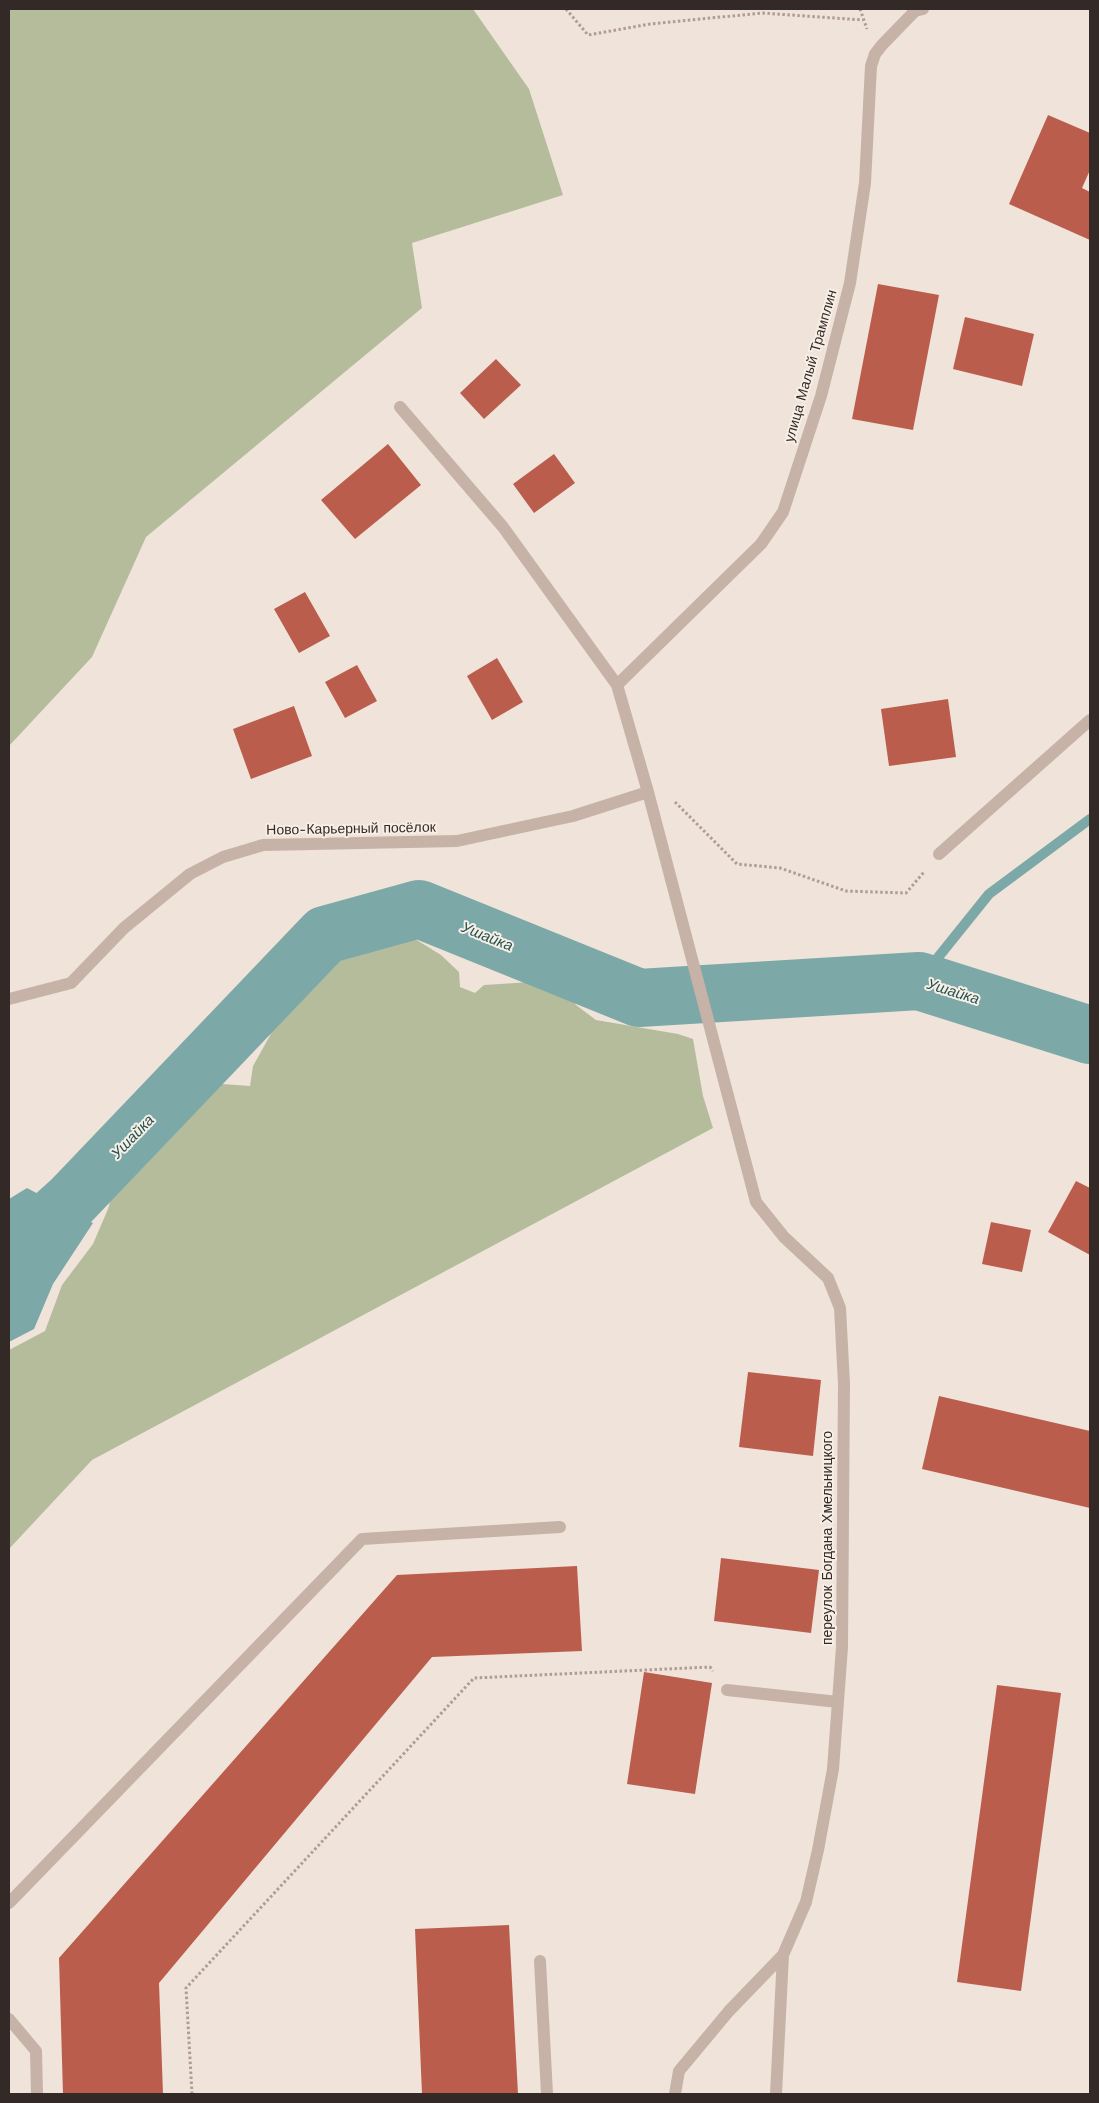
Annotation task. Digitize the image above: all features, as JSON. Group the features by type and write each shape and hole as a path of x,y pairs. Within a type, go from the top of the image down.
{"street":[{"name":"улица Малый Трамплин","path":"617,685 762,544 783,512 821,396 850,283 865,183 871,66 875,54 882,45 915,10 923,9"},
{"path":"400,407 503,527 617,685"},
{"name":"переулок Богдана Хмельницкого","path":"617,685 648,792 756,1202 784,1237 828,1278 840,1308 844,1394 842,1647 833,1769 806,1902 782,1955 729,2010 680,2071 674,2094"},
{"path":"938,854 1090,720"},
{"name":"Ново-Карьерный посёлок","path":"9,998 71,984 124,928 190,874 223,857 263,846 457,841 573,816 648,792"},
{"path":"9,1903 362,1539 560,1528"},
{"path":"727,1690 838,1702"},
{"name":"переулок Богдана Хмельницкого","path":"776,2094 782,1955"},
{"path":"540,1960 547,2094"},
{"path":"9,2019 36,2051 37,2094"}],"path":[{"path":"566,9 588,35 650,24 762,13 864,20"},
{"path":"648,792 678,803 737,864 780,868 846,891 906,893 938,854"},
{"path":"192,2094 186,1988 474,1678 710,1667 727,1690"}],"green space":[{"path":"9,9 473,9 529,89 563,195 412,243 422,308 146,537 92,657 9,746"},
{"path":"407,934 441,955 459,972 460,987 475,993 484,985 531,982 562,987 576,1005 596,1020 678,1034 693,1039 703,1096 713,1128 92,1460 9,1549 9,1350 45,1331 62,1285 93,1244 108,1209 117,1177 201,1098 222,1084 250,1086 253,1066 272,1032 337,951 378,935"}],"water":[{"path":"27,1188 93,1223 53,1284 34,1329 9,1342 9,1199"}],"building":[{"path":"1048,115 1090,133 1090,170 1082,188 1090,192 1090,240 1009,204"},
{"path":"878,284 939,295 913,430 852,419"},
{"path":"965,317 1034,334 1022,386 953,369"},
{"path":"496,359 521,385 484,419 460,393"},
{"path":"388,444 421,485 355,539 321,500"},
{"path":"554,454 575,483 534,513 513,484"},
{"path":"305,592 330,636 299,653 274,609"},
{"path":"497,658 523,702 492,720 467,676"},
{"path":"357,665 377,701 345,718 325,682"},
{"path":"948,699 956,757 889,766 881,709"},
{"path":"294,706 312,756 251,779 233,729"},
{"path":"1076,1181 1090,1188 1090,1255 1048,1232"},
{"path":"991,1222 1031,1230 1022,1272 982,1264"},
{"path":"748,1372 821,1380 813,1456 739,1447"},
{"path":"939,1396 1090,1431 1090,1508 922,1469"},
{"path":"721,1558 819,1570 811,1633 714,1621"},
{"path":"577,1566 582,1651 432,1657 159,1983 163,2094 63,2094 59,1958 397,1575"},
{"path":"644,1672 712,1683 695,1794 627,1784"},
{"path":"997,1685 1061,1693 1021,1991 957,1982"},
{"path":"509,1925 518,2094 422,2094 415,1929"}],"waterway":[{"path":"919,981 989,894 1090,819"},
{"name":"Ушайка","path":"9,1257 72,1200 325,935 419,909 639,998 919,981 1090,1035"}]}
